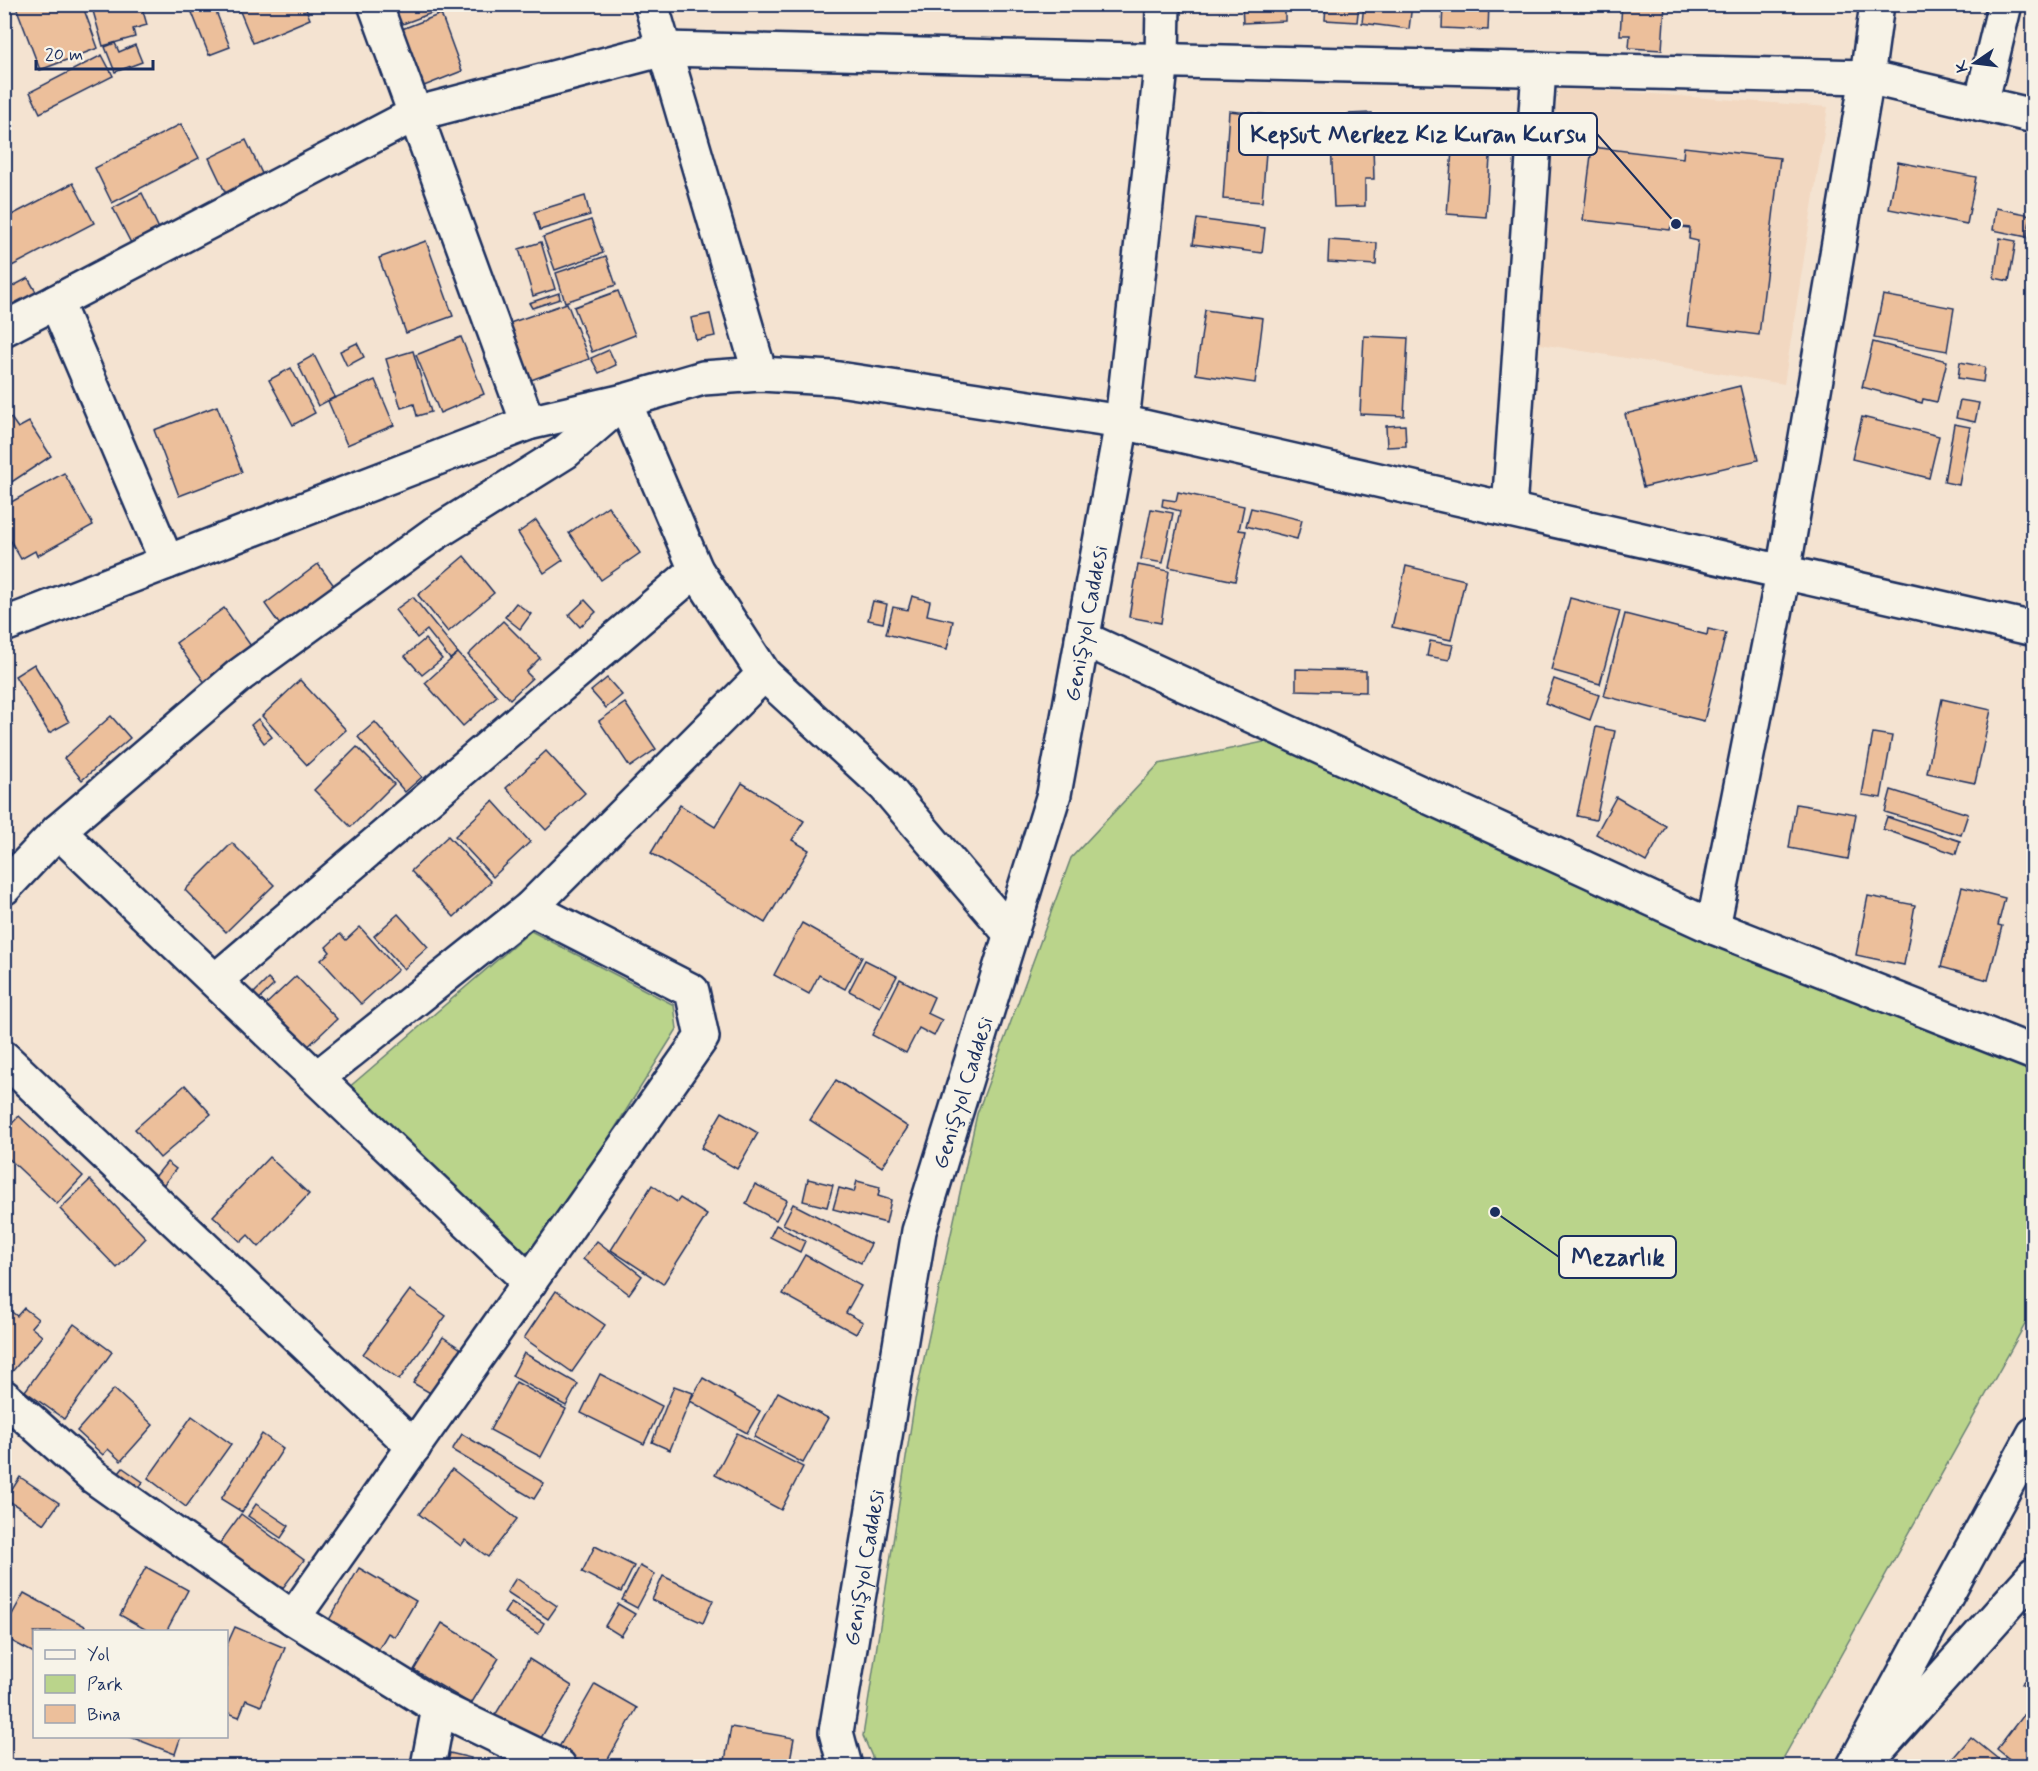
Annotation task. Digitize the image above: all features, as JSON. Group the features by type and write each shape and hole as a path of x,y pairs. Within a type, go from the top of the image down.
{"street":[{"path":"375,4 528,423"},
{"path":"651,4 760,374"},
{"name":"Genişyol Caddesi","path":"845,1767 836,1732 919,1231 1054,794 1122,422 1162,59 1163,4"},
{"path":"1713,927 1783,573 1867,77 1877,4"},
{"path":"1981,104 2005,4"},
{"path":"4,329 415,114 663,49 1867,77 2034,116"},
{"path":"1509,510 1539,69"},
{"path":"56,302 167,562"},
{"path":"4,625 528,423 624,401 703,378 760,374 832,378 1122,422 2034,629"},
{"path":"624,401 696,570 764,674 885,786 1010,933"},
{"path":"4,888 58,831 240,675 434,534 565,452 624,401"},
{"path":"216,980 696,570"},
{"path":"1082,638 1713,927 2034,1053"},
{"path":"317,1078 530,908 764,674"},
{"path":"58,831 531,1282"},
{"path":"293,1618 702,1037 692,992 530,908"},
{"path":"4,1058 414,1447"},
{"path":"4,1397 94,1477 293,1618 439,1708 559,1767"},
{"path":"1854,1767 2034,1434"},
{"path":"1863,1767 2034,1575"},
{"path":"428,1767 439,1708"}],"shaded area":[{"path":"1559,87 1828,107 1784,384 1528,342"}],"green space":[{"path":"1321,730 2033,1072 2033,1310 1779,1766 876,1766 863,1736 915,1400 977,1114 1071,858 1159,764"},
{"path":"531,931 674,1005 677,1029 533,1259 347,1089"}],"building":[{"path":"15,4 82,4 98,48 40,70"},
{"path":"91,4 141,4 147,25 133,29 135,37 103,46"},
{"path":"213,4 230,47 209,55 189,5"},
{"path":"237,4 304,4 310,19 253,43"},
{"path":"409,4 435,4 437,11 400,25 395,10"},
{"path":"1242,4 1285,4 1285,21 1243,23"},
{"path":"1326,4 1359,4 1357,22 1325,20"},
{"path":"1364,4 1412,4 1409,29 1362,23"},
{"path":"1443,4 1489,4 1488,30 1442,28"},
{"path":"1622,4 1665,4 1662,50 1629,48 1630,35 1620,35"},
{"path":"441,14 462,71 424,86 402,29"},
{"path":"115,43 119,52 135,45 142,62 115,72 105,47"},
{"path":"102,55 113,76 40,113 30,92"},
{"path":"1229,111 1269,115 1262,202 1223,199"},
{"path":"1372,113 1374,179 1365,179 1365,206 1334,207 1330,121 1348,120 1348,114"},
{"path":"181,124 199,158 112,203 95,168"},
{"path":"1454,125 1492,128 1486,217 1447,214"},
{"path":"246,140 266,182 229,200 209,158"},
{"path":"1592,147 1683,158 1684,147 1780,158 1759,335 1687,326 1698,241 1689,239 1690,228 1671,226 1670,230 1583,220"},
{"path":"1898,162 1976,177 1967,224 1889,209"},
{"path":"73,183 94,223 10,267 4,258 4,219"},
{"path":"142,193 160,231 132,245 113,208"},
{"path":"585,196 590,215 540,230 534,212"},
{"path":"1996,208 2031,215 2027,237 1993,230"},
{"path":"1197,219 1265,228 1262,253 1193,244"},
{"path":"591,220 603,253 555,270 543,237"},
{"path":"2000,238 2016,241 2009,281 1994,278"},
{"path":"1329,240 1377,243 1376,265 1328,262"},
{"path":"426,241 453,316 406,333 379,258"},
{"path":"541,242 555,289 533,296 519,249"},
{"path":"606,256 616,285 565,302 556,273"},
{"path":"28,278 39,297 4,316 4,291"},
{"path":"618,291 635,335 592,352 574,307"},
{"path":"559,293 560,299 532,308 529,303"},
{"path":"1883,295 1954,308 1947,351 1874,338"},
{"path":"567,303 589,359 531,380 510,323"},
{"path":"1205,310 1263,318 1255,383 1196,374"},
{"path":"710,314 715,336 696,340 691,318"},
{"path":"1364,336 1408,338 1404,416 1360,414"},
{"path":"461,337 484,394 440,413 416,355"},
{"path":"1873,342 1947,361 1937,402 1923,399 1922,403 1862,387"},
{"path":"357,343 364,357 347,366 340,351"},
{"path":"609,350 616,365 599,373 591,358"},
{"path":"413,351 431,412 417,416 414,404 401,408 386,359"},
{"path":"314,355 335,397 318,406 298,364"},
{"path":"1960,362 1985,367 1983,382 1958,378"},
{"path":"291,368 315,413 293,425 269,380"},
{"path":"375,380 394,425 347,445 328,401"},
{"path":"1740,386 1758,460 1643,487 1625,414"},
{"path":"1960,400 1979,403 1975,422 1956,418"},
{"path":"217,406 242,472 179,496 154,430"},
{"path":"1862,417 1939,436 1929,478 1852,459"},
{"path":"11,418 18,428 29,422 51,456 4,487 4,422"},
{"path":"1954,424 1970,427 1959,485 1944,482"},
{"path":"1405,425 1406,446 1387,447 1386,426"},
{"path":"64,473 93,525 37,556 35,551 21,559 4,529 4,506"},
{"path":"1178,492 1244,506 1239,530 1246,531 1235,581 1169,567 1180,511 1162,506 1163,499 1176,501"},
{"path":"608,506 640,553 601,580 569,533"},
{"path":"1251,508 1302,520 1297,539 1246,526"},
{"path":"1151,509 1173,513 1163,563 1141,559"},
{"path":"536,520 563,560 544,573 518,533"},
{"path":"464,556 494,593 448,632 418,595"},
{"path":"318,564 341,595 287,635 265,604"},
{"path":"1138,565 1169,571 1161,623 1129,617"},
{"path":"1406,566 1465,580 1451,640 1392,627"},
{"path":"912,596 930,601 927,615 953,621 947,649 886,634 893,607 908,610"},
{"path":"413,597 458,653 450,659 427,630 417,638 395,610"},
{"path":"1570,598 1620,611 1600,684 1551,670"},
{"path":"585,600 596,612 580,627 569,615"},
{"path":"873,601 887,604 883,623 868,620"},
{"path":"516,603 531,614 520,629 505,617"},
{"path":"224,608 256,653 208,687 176,643"},
{"path":"1625,614 1707,635 1708,629 1726,633 1704,721 1604,696"},
{"path":"503,621 540,658 526,672 532,678 510,699 468,655"},
{"path":"425,639 442,659 422,675 405,656"},
{"path":"1430,641 1453,645 1449,660 1427,656"},
{"path":"458,653 497,696 463,726 425,683"},
{"path":"34,664 69,722 49,733 15,676"},
{"path":"1296,669 1366,671 1366,692 1296,690"},
{"path":"607,678 622,695 606,708 591,691"},
{"path":"1554,679 1599,695 1590,720 1545,703"},
{"path":"300,680 346,730 307,765 262,716"},
{"path":"1942,699 1991,710 1975,783 1927,773"},
{"path":"625,703 656,749 630,767 599,721"},
{"path":"111,716 130,738 82,780 64,758"},
{"path":"258,719 272,737 264,743 251,725"},
{"path":"375,722 422,777 405,792 358,737"},
{"path":"1596,727 1615,731 1596,820 1577,816"},
{"path":"1873,733 1892,736 1881,798 1862,795"},
{"path":"357,747 394,784 351,827 314,790"},
{"path":"546,751 585,793 546,830 506,788"},
{"path":"742,783 804,821 792,840 809,850 765,923 651,853 680,805 715,827"},
{"path":"1891,790 1968,814 1961,835 1885,812"},
{"path":"1616,797 1666,826 1646,862 1596,834"},
{"path":"493,801 530,842 493,877 455,836"},
{"path":"1796,804 1856,814 1848,859 1789,848"},
{"path":"1887,817 1960,841 1956,854 1883,829"},
{"path":"448,836 491,882 454,917 411,871"},
{"path":"232,843 274,885 226,932 185,890"},
{"path":"1962,887 2005,898 1998,925 2002,926 1988,980 1941,967"},
{"path":"1868,896 1915,905 1904,965 1856,955"},
{"path":"398,914 428,947 404,969 374,936"},
{"path":"802,923 862,957 845,989 819,975 809,994 774,975"},
{"path":"360,927 398,970 361,1004 321,960 330,952 326,947 340,934 346,940"},
{"path":"865,960 897,976 880,1007 849,991"},
{"path":"296,976 337,1019 300,1054 259,1011"},
{"path":"268,979 274,985 253,1005 248,999"},
{"path":"900,979 934,997 927,1013 942,1020 934,1036 919,1028 906,1053 872,1035"},
{"path":"836,1080 908,1127 882,1167 810,1120"},
{"path":"185,1085 211,1114 160,1158 135,1129"},
{"path":"722,1112 758,1133 737,1169 701,1148"},
{"path":"19,1116 83,1176 57,1204 4,1154 4,1132"},
{"path":"269,1157 309,1194 259,1247 248,1235 241,1242 213,1216"},
{"path":"167,1162 176,1169 160,1189 151,1182"},
{"path":"808,1179 833,1185 827,1207 803,1201"},
{"path":"90,1180 146,1238 117,1268 60,1209"},
{"path":"857,1181 880,1187 878,1196 891,1200 886,1223 833,1209 839,1188 854,1192"},
{"path":"755,1184 787,1200 776,1220 746,1204"},
{"path":"652,1185 677,1202 680,1198 707,1215 663,1284 611,1250"},
{"path":"793,1204 871,1244 861,1263 783,1224"},
{"path":"776,1225 805,1241 800,1252 770,1237"},
{"path":"597,1241 642,1276 629,1294 583,1259"},
{"path":"805,1255 861,1286 846,1313 863,1322 856,1334 783,1294"},
{"path":"410,1290 446,1316 399,1380 363,1354"},
{"path":"556,1291 605,1325 572,1372 524,1338"},
{"path":"4,1306 17,1316 24,1308 38,1319 31,1327 42,1336 11,1373 4,1367"},
{"path":"74,1324 112,1352 64,1419 25,1391"},
{"path":"443,1337 461,1349 432,1394 413,1383"},
{"path":"524,1353 578,1384 566,1406 512,1376"},
{"path":"600,1374 662,1406 644,1444 581,1413"},
{"path":"703,1378 760,1411 747,1433 690,1401"},
{"path":"516,1382 566,1409 541,1457 490,1430"},
{"path":"674,1386 693,1393 670,1450 652,1442"},
{"path":"114,1389 153,1425 121,1461 108,1449 103,1455 77,1431"},
{"path":"778,1392 828,1418 803,1463 754,1437"},
{"path":"192,1416 231,1444 186,1507 148,1478"},
{"path":"737,1433 803,1467 781,1510 715,1475"},
{"path":"262,1434 283,1449 242,1512 221,1499"},
{"path":"462,1434 544,1483 534,1499 452,1450"},
{"path":"123,1468 143,1482 136,1493 115,1478"},
{"path":"452,1469 517,1519 488,1557 465,1540 461,1546 419,1514"},
{"path":"20,1477 59,1503 44,1524 6,1499"},
{"path":"256,1504 289,1526 281,1538 248,1516"},
{"path":"241,1514 304,1560 279,1593 217,1547"},
{"path":"595,1546 634,1566 621,1592 582,1572"},
{"path":"640,1566 655,1574 637,1608 622,1600"},
{"path":"146,1567 188,1590 167,1630 146,1630 120,1615"},
{"path":"359,1568 416,1601 395,1637 388,1633 378,1650 329,1620"},
{"path":"663,1576 713,1600 703,1623 652,1600"},
{"path":"516,1578 557,1606 548,1619 507,1592"},
{"path":"24,1593 85,1626 83,1630 33,1630 33,1652 4,1637 4,1629"},
{"path":"511,1602 544,1623 538,1634 504,1613"},
{"path":"618,1604 635,1614 621,1636 605,1626"},
{"path":"442,1623 499,1658 471,1704 414,1670"},
{"path":"235,1627 285,1648 261,1706 246,1700 239,1717 228,1713 228,1643"},
{"path":"529,1659 572,1686 538,1743 494,1717"},
{"path":"2034,1671 2034,1695 2022,1684"},
{"path":"595,1684 637,1708 604,1766 588,1766 558,1749"},
{"path":"2026,1711 2034,1717 2034,1766 2018,1766 1997,1749"},
{"path":"731,1727 794,1738 789,1766 724,1766"},
{"path":"1971,1737 2003,1763 2000,1766 1946,1766"},
{"path":"133,1738 180,1738 175,1754"},
{"path":"450,1753 471,1758 469,1766 447,1766"}],"place":[{"name":"Kepsut Merkez Kız Kuran Kursu","path":"1676,224"},
{"name":"Mezarlık","path":"1495,1212"}]}
